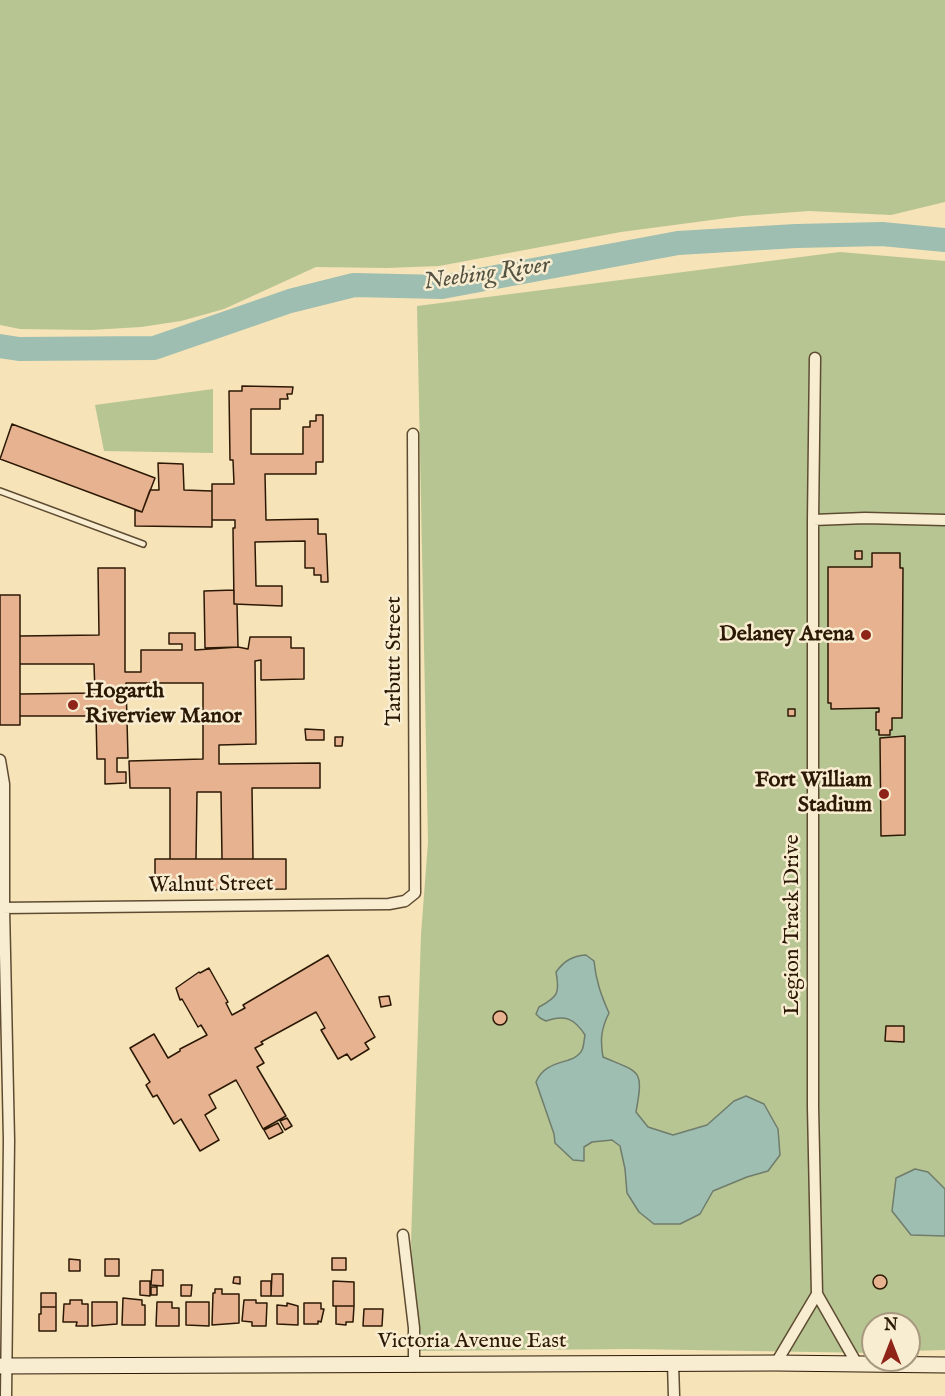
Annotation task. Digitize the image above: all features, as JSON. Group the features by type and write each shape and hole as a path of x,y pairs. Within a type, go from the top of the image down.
{"street":[{"name":"Legion Track Drive","path":"815,358 813,1107 817,1294 857,1364"},
{"name":"Tarbutt Street","path":"413,434 415,889"},
{"path":"813,520 865,518 945,520"},
{"path":"0,760 4,784 3,1366 6,1396"},
{"name":"Walnut Street","path":"2,908 389,904 405,901 415,893 415,889"},
{"path":"403,1234 414,1328 414,1365"},
{"path":"776,1363 817,1294"},
{"path":"673,1363 674,1396"},
{"name":"Victoria Avenue East","path":"3,1366 673,1363 945,1365"}],"lane":[{"path":"0,491 142,544"}],"green space":[{"path":"0,0 945,0 945,202 891,215 809,211 742,216 621,232 439,266 316,267 224,309 181,321 141,327 91,330 20,329 0,325"},
{"path":"840,252 945,261 945,1350 921,1351 921,1312 861,1312 861,1353 630,1349 417,1351 411,1242 421,935 428,842 417,306"},
{"path":"213,389 213,453 104,451 95,405"}],"shaded area":[{"path":"586,955 594,961 599,988 609,1013 602,1035 603,1057 625,1066 636,1074 639,1087 636,1112 648,1127 673,1135 707,1125 734,1101 746,1096 764,1104 778,1129 780,1155 768,1171 713,1191 700,1214 680,1224 654,1224 639,1212 627,1193 620,1146 612,1140 592,1142 584,1147 584,1161 573,1160 555,1143 536,1082 541,1074 553,1065 578,1055 583,1048 585,1035 569,1019 559,1018 546,1021 536,1014 539,1007 556,994 558,985 556,972 559,968 572,958"},
{"path":"915,1169 928,1172 945,1189 945,1236 911,1235 892,1211 896,1178"}],"building":[{"path":"242,386 293,387 292,394 287,394 288,399 280,399 280,409 251,409 251,454 303,454 303,427 310,427 310,421 316,421 316,415 323,415 323,462 316,462 316,474 265,474 266,520 318,519 318,534 326,534 328,582 321,582 321,575 314,575 314,568 305,568 305,541 255,542 256,586 282,586 282,606 234,604 233,528 235,528 235,520 212,520 212,484 234,484 233,460 230,460 229,391 242,391"},
{"path":"12,424 155,478 142,512 0,459"},
{"path":"158,463 183,464 184,490 212,491 212,527 135,526 135,510 142,512 150,490 159,490"},
{"path":"855,551 862,551 862,559 855,559"},
{"name":"Delaney Arena","path":"872,553 900,553 900,568 903,568 902,718 892,718 890,735 879,735 879,730 876,730 876,712 879,712 879,708 831,709 831,703 828,703 828,567 872,567"},
{"name":"Hogarth Riverview Manor","path":"98,568 125,568 125,672 141,672 141,650 182,650 182,644 169,644 169,633 195,633 195,650 238,647 248,649 250,637 291,637 291,648 304,648 304,679 261,680 261,660 255,661 256,744 219,745 219,764 320,763 320,788 252,788 253,859 222,859 221,792 197,792 196,859 170,859 170,788 130,788 129,761 203,759 203,683 126,683 128,758 117,758 117,772 126,772 126,783 105,784 105,759 97,759 96,716 20,716 20,694 95,693 94,664 20,664 20,636 99,635"},
{"path":"234,590 234,604 237,604 238,647 205,648 204,591"},
{"path":"0,595 20,595 20,725 0,725"},
{"path":"788,709 795,709 795,716 788,716"},
{"path":"305,729 324,730 324,740 306,740"},
{"path":"905,736 905,835 881,836 880,738"},
{"path":"335,737 343,737 342,746 335,746"},
{"path":"155,859 286,859 286,889 155,890"},
{"path":"328,955 375,1037 365,1043 369,1049 351,1060 347,1054 338,1059 321,1030 325,1028 316,1012 261,1042 263,1044 255,1048 264,1063 257,1067 286,1116 263,1129 236,1080 209,1095 216,1108 205,1115 219,1140 200,1151 181,1119 174,1124 157,1095 153,1097 146,1085 150,1082 130,1048 154,1034 168,1058 207,1035 201,1025 198,1027 182,999 180,1000 176,988 199,972 209,968 228,1002 226,1003 232,1015 245,1008 243,1005"},
{"path":"389,996 391,1005 381,1007 379,997"},
{"path":"500,1011 505,1013 507,1018 505,1023 500,1025 495,1023 493,1018 495,1013"},
{"path":"886,1026 904,1026 904,1042 885,1041"},
{"path":"287,1118 292,1126 285,1130 280,1121"},
{"path":"278,1123 283,1132 269,1139 264,1130"},
{"path":"332,1258 346,1258 346,1270 332,1270"},
{"path":"69,1259 80,1260 80,1271 69,1271"},
{"path":"105,1259 119,1259 119,1276 105,1276"},
{"path":"152,1270 163,1270 163,1286 151,1285"},
{"path":"272,1274 283,1274 283,1296 271,1296"},
{"path":"880,1275 885,1277 887,1282 885,1287 880,1289 875,1287 873,1282 875,1277"},
{"path":"234,1277 240,1277 240,1284 233,1283"},
{"path":"140,1281 150,1281 150,1296 140,1295"},
{"path":"261,1281 271,1281 271,1296 261,1296"},
{"path":"333,1281 354,1282 354,1306 333,1306"},
{"path":"181,1285 192,1285 191,1296 181,1296"},
{"path":"151,1287 157,1287 157,1295 151,1295"},
{"path":"215,1289 222,1289 222,1294 239,1294 239,1323 212,1325"},
{"path":"41,1293 56,1293 56,1307 41,1307"},
{"path":"123,1298 142,1300 142,1305 145,1305 145,1325 122,1325"},
{"path":"70,1300 82,1300 82,1304 88,1304 88,1326 76,1326 77,1322 63,1322 64,1304 70,1304"},
{"path":"244,1300 267,1303 266,1326 252,1326 252,1322 242,1321"},
{"path":"92,1302 117,1302 117,1324 92,1326"},
{"path":"157,1302 172,1302 172,1308 179,1308 179,1326 156,1326"},
{"path":"186,1302 209,1302 209,1326 186,1325"},
{"path":"287,1303 298,1306 298,1325 277,1324 277,1305 287,1306"},
{"path":"304,1303 321,1303 321,1309 324,1309 321,1322 304,1324"},
{"path":"336,1306 354,1306 353,1322 346,1322 346,1325 336,1324"},
{"path":"41,1307 56,1307 56,1331 39,1331"},
{"path":"364,1309 383,1309 382,1326 363,1326"}],"waterway":[{"name":"Neebing River","path":"0,346 19,349 154,348 290,301 354,285 442,287 678,243 882,234 945,240"}],"place":[{"name":"Delaney Arena","path":"866,635"},
{"name":"Hogarth Riverview Manor","path":"73,705"},
{"name":"Fort William Stadium","path":"884,794"}]}
